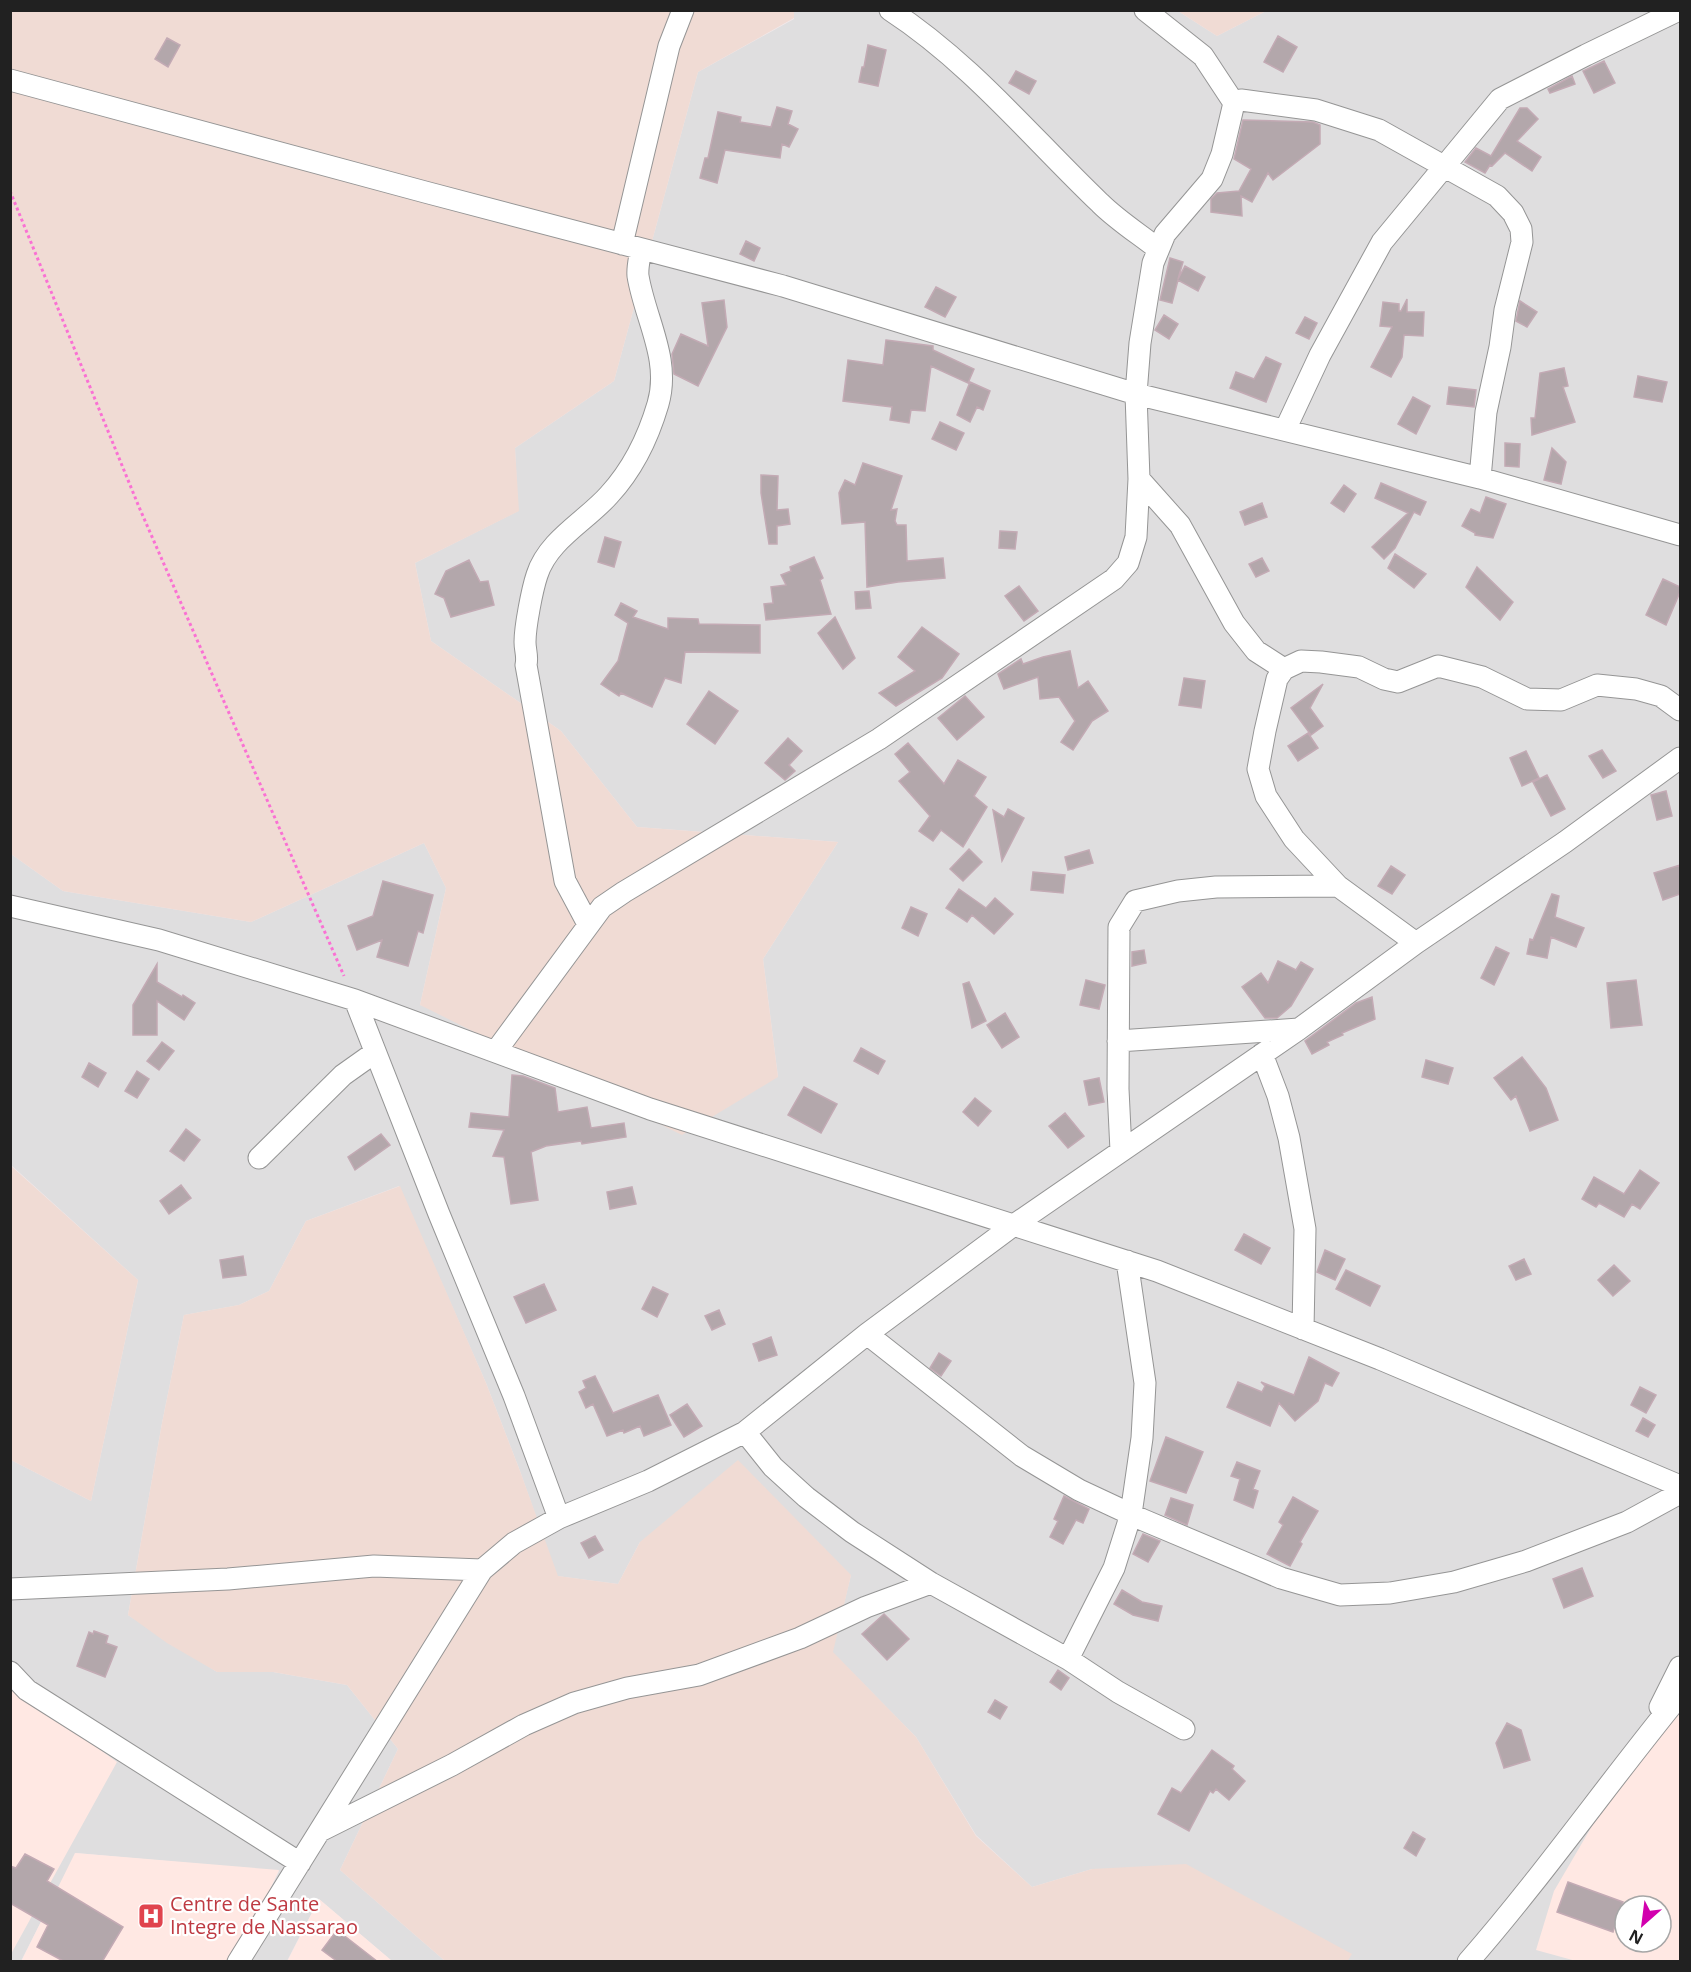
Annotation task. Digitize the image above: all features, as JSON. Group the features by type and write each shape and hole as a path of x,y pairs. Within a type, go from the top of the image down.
{"street":[{"path":"588,924 565,881 526,665 528,656 525,643 537,574 547,556 567,534 608,497 622,480 636,460 658,404 663,383 661,355 631,246 669,46 683,10"},
{"path":"890,10 918,28 984,86 1101,205 1158,249"},
{"path":"496,1051 602,907 879,739 1114,579 1128,563 1136,537 1139,479 1136,394 1140,343 1158,249 1165,234 1212,179 1222,154 1234,102 1203,56 1145,10"},
{"path":"1285,430 1320,355 1382,242 1500,99 1679,10"},
{"path":"10,80 783,286 1136,394 1480,478 1680,535"},
{"path":"1234,102 1241,100 1316,110 1379,130 1497,196 1513,213 1521,229 1522,242 1505,310 1500,347 1486,412 1480,478"},
{"path":"1139,479 1180,525 1234,624 1256,651 1284,669"},
{"path":"1416,943 1338,886 1294,839 1266,796 1258,769 1277,679 1284,669 1302,661 1321,662 1359,667 1384,679 1398,682 1438,666 1482,677 1527,699 1561,700 1597,686 1636,689 1661,696 1680,710"},
{"path":"238,1962 482,1570 514,1543 559,1518 648,1481 745,1431 867,1334 1014,1224 1299,1029 1416,943 1565,842 1680,758"},
{"path":"1121,1151 1118,1041 1119,927 1135,901 1178,891 1216,887 1338,886"},
{"path":"10,906 159,940 355,1000 650,1108 1127,1261 1380,1359 1680,1486"},
{"path":"355,1000 374,1053 514,1396 559,1518"},
{"path":"1118,1041 1299,1029"},
{"path":"259,1158 343,1075 374,1053"},
{"path":"1262,1054 1278,1096 1289,1138 1305,1229 1303,1329"},
{"path":"1068,1659 1114,1568 1131,1514 1142,1438 1145,1383 1127,1261"},
{"path":"867,1334 1022,1456 1079,1490 1281,1578 1340,1595 1390,1593 1454,1582 1516,1564 1627,1522 1680,1493"},
{"path":"745,1431 773,1467 806,1497 852,1532 932,1583 1068,1659 1118,1692 1184,1729"},
{"path":"10,1589 228,1579 374,1566 482,1570"},
{"path":"320,1831 452,1765 524,1725 574,1703 627,1688 699,1675 800,1638 866,1607 932,1583"},
{"path":"1640,1744 1680,1667"},
{"path":"10,1672 27,1690 300,1863"},
{"path":"1468,1962 1592,1810 1640,1744 1680,1695"}],"path":[{"path":"10,190 139,507 355,1000"}],"shaded area":[{"path":"11,11 794,11 794,18 698,72 614,381 515,448 519,511 415,563 431,641 561,731 637,827 838,842 763,959 778,1077 682,1135 420,1005 446,888 424,843 251,922 63,891 11,854"},
{"path":"794,11 1178,11 1217,36 1266,11 1680,11 1680,1961 1347,1961 1351,1954 1092,1869 1032,1887 976,1835 916,1737 832,1652 851,1575 640,1542 618,1584 557,1576 486,1383 399,1186 306,1221 269,1291 239,1305 184,1315 162,1423 128,1615 217,1672 273,1672 347,1685 398,1749 340,1870 445,1961 392,1961 319,1899 287,1961 236,1961 279,1871 76,1853 21,1961 11,1961 11,1460 91,1501 138,1280 11,1165 11,854 63,891 251,922 424,843 446,888 420,1005 778,1077 763,959 838,842 637,827 561,731 431,641 415,563 518,511 515,448 614,381 698,72 794,19"},
{"path":"1178,11 1266,11 1217,36"},
{"path":"10,1165 138,1280 91,1501 11,1460"},
{"path":"400,1186 486,1383 558,1576 618,1584 640,1542 738,1460 851,1575 833,1652 916,1737 976,1836 1032,1887 1092,1869 1186,1864 1352,1954 1347,1962 445,1961 340,1870 398,1749 347,1685 273,1672 217,1672 167,1643 128,1615 162,1423 184,1315 239,1305 269,1291 306,1221"},
{"path":"11,1685 117,1762 11,1954"},
{"path":"1680,1700 1680,1961 1576,1961 1536,1950 1554,1891 1640,1744"},
{"name":"Centre de Sante Integre de Nassarao","path":"75,1853 279,1870 236,1961 21,1962"},
{"path":"319,1899 392,1961 287,1962"}],"building":[{"path":"1278,36 1297,47 1283,72 1264,62"},
{"path":"167,38 180,45 168,67 155,59"},
{"path":"868,45 886,50 878,86 859,82"},
{"path":"1604,61 1615,83 1594,93 1583,71"},
{"path":"1016,71 1036,81 1029,94 1009,83"},
{"path":"1572,76 1575,84 1550,93 1548,89"},
{"path":"777,107 792,111 788,124 798,129 789,147 782,144 780,158 725,150 717,183 700,178 705,158 708,158 718,112 741,117 740,122 771,127"},
{"path":"1520,108 1527,108 1538,119 1517,141 1541,157 1532,171 1505,153 1492,166 1490,165 1485,173 1465,162 1476,148 1491,156"},
{"path":"1243,120 1313,122 1320,125 1320,144 1273,180 1268,173 1252,202 1241,196 1242,216 1211,212 1211,199 1217,193 1239,191 1251,169 1234,159"},
{"path":"746,241 760,248 754,261 740,254"},
{"path":"1170,258 1183,262 1178,279 1185,266 1205,277 1198,291 1178,280 1172,303 1160,300"},
{"path":"936,287 956,297 945,317 925,307"},
{"path":"1407,299 1407,312 1424,312 1423,336 1404,335 1402,357 1391,377 1371,367 1392,327 1380,326 1383,302 1399,304 1399,311 1401,311"},
{"path":"724,300 727,327 698,386 674,374 672,354 681,334 708,346 702,303"},
{"path":"1520,301 1537,312 1527,327 1516,321"},
{"path":"1164,315 1178,324 1169,339 1155,330"},
{"path":"1305,317 1317,323 1309,339 1296,333"},
{"path":"886,340 933,346 933,350 974,369 968,383 931,366 925,411 911,410 909,423 890,420 892,407 843,401 848,360 883,365"},
{"path":"1266,357 1281,364 1266,402 1230,388 1236,372 1254,379"},
{"path":"1564,368 1568,386 1563,387 1575,422 1532,435 1531,418 1535,418 1540,373"},
{"path":"1638,376 1667,382 1662,402 1634,397"},
{"path":"970,382 990,391 983,410 977,407 970,422 957,415"},
{"path":"1449,387 1476,390 1474,407 1447,404"},
{"path":"1413,397 1430,406 1416,434 1398,424"},
{"path":"940,422 964,433 956,450 932,439"},
{"path":"1505,443 1520,444 1519,467 1505,466"},
{"path":"1552,448 1566,462 1561,484 1544,480"},
{"path":"863,463 902,476 891,510 897,509 895,521 897,525 906,525 907,561 943,558 945,578 867,587 865,522 842,524 839,493 845,480 855,485"},
{"path":"761,475 778,476 777,510 788,509 790,524 777,526 777,544 769,544 761,493"},
{"path":"1381,483 1426,502 1420,515 1414,512 1395,548 1384,559 1372,547 1408,513 1375,498"},
{"path":"1344,485 1356,494 1344,512 1331,503"},
{"path":"1486,497 1506,504 1493,538 1475,535 1462,526 1471,509 1480,513"},
{"path":"1262,503 1267,517 1245,525 1240,512"},
{"path":"1000,531 1017,532 1015,549 999,548"},
{"path":"605,537 621,542 614,567 598,562"},
{"path":"1395,554 1426,574 1414,588 1388,568"},
{"path":"814,557 823,578 820,580 831,614 766,620 764,604 773,603 771,587 786,585 781,575 791,571 790,567"},
{"path":"1262,558 1269,571 1256,577 1249,564"},
{"path":"469,560 480,582 488,581 494,605 451,617 444,598 435,594 446,571"},
{"path":"1477,567 1513,602 1500,620 1466,587"},
{"path":"1663,579 1680,587 1666,625 1646,615"},
{"path":"1019,586 1038,611 1024,621 1005,596"},
{"path":"869,591 871,608 856,609 855,592"},
{"path":"621,603 637,611 633,617 668,629 668,618 698,619 699,624 760,625 760,653 685,652 681,683 665,678 652,707 621,693 619,696 601,684 618,661 628,623 615,615"},
{"path":"835,617 855,658 843,669 818,633"},
{"path":"922,627 959,654 942,678 896,706 879,693 915,671 898,657"},
{"path":"1070,651 1078,688 1088,681 1108,711 1092,721 1073,750 1061,742 1075,721 1059,697 1040,699 1038,677 1004,689 998,674 1021,659 1023,664"},
{"path":"1184,678 1205,681 1201,708 1179,705"},
{"path":"1323,684 1310,708 1323,726 1311,735 1291,708"},
{"path":"709,691 738,711 715,744 687,724"},
{"path":"965,696 984,717 957,740 938,718"},
{"path":"1308,733 1318,748 1298,761 1288,746"},
{"path":"788,738 802,751 789,765 795,771 785,780 765,763"},
{"path":"908,743 944,784 958,760 986,777 974,796 987,807 963,847 941,830 933,841 919,831 930,816 899,781 910,772 895,754"},
{"path":"1602,750 1616,771 1603,778 1589,756"},
{"path":"1526,751 1539,778 1522,786 1510,758"},
{"path":"1547,775 1565,809 1551,816 1533,782"},
{"path":"1666,791 1672,816 1657,820 1651,795"},
{"path":"1008,809 1024,818 1002,861 993,810 1004,817"},
{"path":"969,849 982,862 963,881 950,869"},
{"path":"1089,850 1093,863 1068,870 1065,857"},
{"path":"1680,865 1680,894 1663,900 1654,873"},
{"path":"1391,866 1405,875 1392,894 1378,886"},
{"path":"1033,872 1065,875 1063,893 1031,890"},
{"path":"383,881 433,895 423,933 418,931 408,966 377,957 382,940 357,950 348,926 373,916"},
{"path":"959,889 986,908 995,898 1013,914 994,934 972,915 967,922 946,908"},
{"path":"1552,894 1559,896 1555,917 1584,928 1576,947 1551,937 1547,958 1527,954 1530,939 1533,940"},
{"path":"911,907 927,914 918,936 902,928"},
{"path":"1496,947 1509,953 1494,985 1481,978"},
{"path":"1144,950 1146,963 1132,966 1132,952"},
{"path":"1278,961 1296,970 1301,962 1313,969 1291,1006 1277,1018 1265,1018 1242,987 1261,973 1268,983"},
{"path":"157,964 157,982 195,1003 184,1020 157,1001 157,1035 133,1035 133,1005"},
{"path":"1086,980 1105,985 1099,1009 1080,1005"},
{"path":"1636,980 1642,1025 1611,1028 1607,983"},
{"path":"969,982 986,1021 972,1028 963,984"},
{"path":"1372,997 1375,1019 1342,1033 1343,1035 1327,1042 1329,1045 1312,1054 1305,1041 1356,1003"},
{"path":"1005,1013 1019,1037 1002,1048 987,1025"},
{"path":"162,1042 174,1051 159,1070 147,1061"},
{"path":"861,1048 885,1061 878,1074 854,1061"},
{"path":"1522,1057 1546,1088 1558,1120 1530,1131 1516,1096 1511,1100 1494,1078"},
{"path":"1426,1060 1453,1068 1448,1084 1422,1077"},
{"path":"89,1063 106,1073 98,1087 82,1077"},
{"path":"137,1071 149,1079 137,1098 125,1091"},
{"path":"512,1075 523,1076 555,1088 558,1112 587,1107 591,1128 624,1123 626,1137 582,1144 581,1141 546,1146 531,1152 538,1200 511,1204 504,1157 493,1156 504,1130 469,1127 471,1113 509,1117"},
{"path":"1099,1078 1104,1102 1089,1105 1084,1081"},
{"path":"804,1087 837,1104 821,1133 788,1115"},
{"path":"975,1098 991,1111 978,1126 963,1112"},
{"path":"1065,1113 1084,1136 1068,1148 1049,1126"},
{"path":"186,1129 200,1140 184,1161 170,1151"},
{"path":"381,1134 390,1145 355,1170 348,1157"},
{"path":"1640,1170 1659,1183 1640,1209 1632,1204 1624,1217 1599,1203 1596,1207 1582,1199 1594,1177 1624,1194"},
{"path":"181,1185 191,1198 169,1214 160,1201"},
{"path":"632,1187 636,1204 610,1209 607,1192"},
{"path":"1244,1234 1270,1248 1261,1264 1235,1250"},
{"path":"1325,1250 1345,1259 1335,1280 1317,1272"},
{"path":"243,1256 246,1275 223,1278 220,1260"},
{"path":"1524,1259 1531,1274 1516,1280 1509,1266"},
{"path":"1614,1265 1630,1281 1613,1296 1598,1280"},
{"path":"1346,1270 1380,1286 1370,1306 1336,1289"},
{"path":"544,1284 556,1310 526,1323 514,1297"},
{"path":"653,1287 668,1294 657,1317 642,1309"},
{"path":"719,1310 725,1324 712,1330 705,1316"},
{"path":"771,1337 777,1355 759,1361 753,1344"},
{"path":"939,1353 951,1361 941,1376 930,1368"},
{"path":"1309,1357 1339,1373 1332,1386 1325,1383 1318,1401 1295,1421 1279,1403 1270,1426 1227,1407 1238,1382 1262,1392 1265,1386 1261,1382 1294,1395"},
{"path":"595,1376 613,1413 658,1395 671,1425 644,1436 640,1426 624,1433 623,1430 607,1436 593,1404 586,1408 579,1392 586,1388 583,1381"},
{"path":"1640,1387 1656,1395 1646,1413 1631,1405"},
{"path":"687,1404 702,1426 684,1437 670,1415"},
{"path":"1643,1418 1655,1425 1648,1437 1636,1431"},
{"path":"1166,1437 1203,1452 1186,1493 1150,1481"},
{"path":"1237,1462 1260,1471 1253,1489 1258,1491 1253,1508 1234,1500 1240,1479 1231,1476"},
{"path":"1064,1496 1089,1509 1083,1523 1076,1520 1063,1544 1050,1537 1058,1521 1054,1519"},
{"path":"1293,1497 1318,1511 1300,1542 1302,1544 1290,1566 1267,1554 1283,1525 1279,1522"},
{"path":"1171,1498 1193,1505 1187,1525 1165,1515"},
{"path":"1143,1534 1160,1541 1148,1562 1133,1554"},
{"path":"595,1536 603,1550 589,1558 581,1543"},
{"path":"1582,1568 1593,1596 1564,1608 1553,1579"},
{"path":"1122,1590 1142,1602 1162,1606 1158,1621 1133,1615 1114,1604"},
{"path":"884,1614 909,1639 887,1660 862,1634"},
{"path":"94,1631 108,1636 106,1643 117,1647 105,1677 77,1666 89,1632 93,1634"},
{"path":"1058,1670 1069,1678 1061,1690 1050,1682"},
{"path":"995,1700 1007,1707 1000,1719 988,1712"},
{"path":"1507,1723 1521,1730 1530,1760 1504,1768 1496,1743"},
{"path":"1212,1750 1234,1766 1232,1769 1245,1781 1229,1800 1216,1789 1213,1793 1210,1791 1189,1831 1158,1814 1172,1788 1181,1793"},
{"path":"1413,1832 1425,1839 1416,1856 1404,1848"},
{"path":"25,1854 54,1869 47,1881 123,1927 102,1962 65,1962 37,1947 48,1925 10,1903 10,1866 16,1868"},
{"path":"1568,1882 1613,1898 1613,1932 1557,1912"},
{"path":"337,1930 378,1962 338,1962 322,1950"}],"place":[{"name":"Centre de Sante Integre de Nassarao","path":"151,1916"}]}
